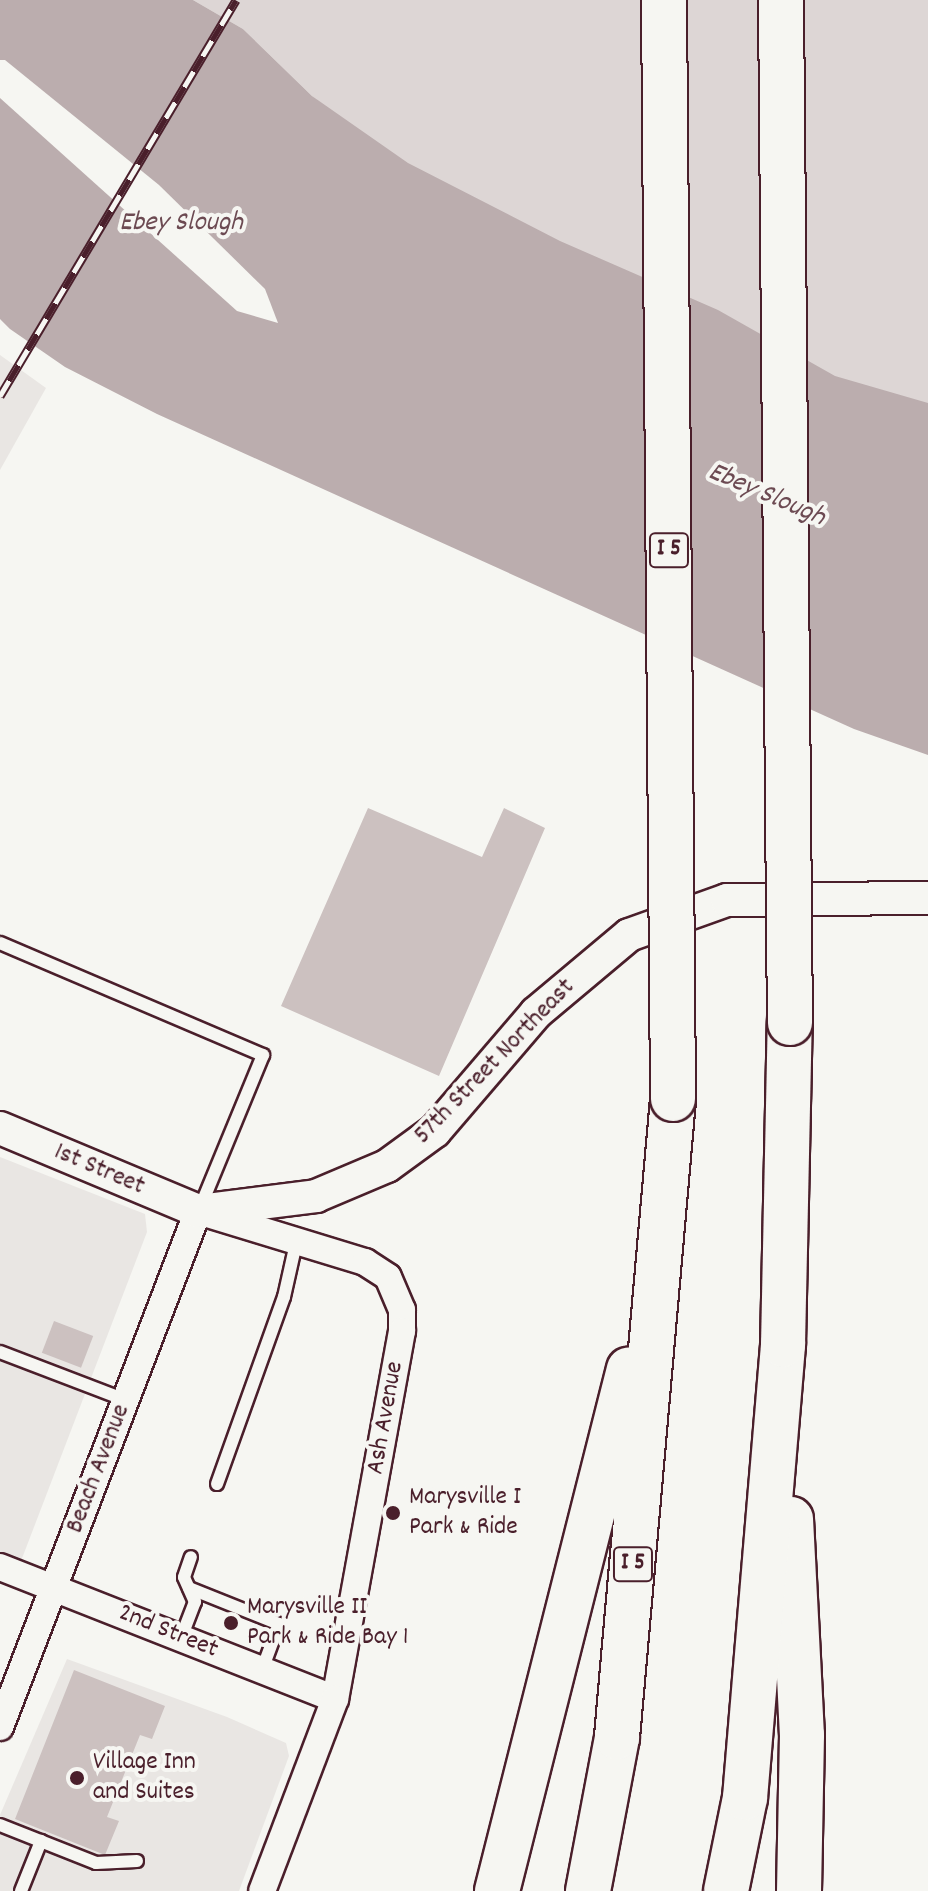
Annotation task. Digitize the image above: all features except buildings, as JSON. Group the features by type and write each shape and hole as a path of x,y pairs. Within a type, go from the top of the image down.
{"highway":[{"name":"I 5","path":"588,1891 617,1737 673,1099 664,0"},
{"path":"726,1891 745,1798 783,1345 790,1023 781,0"},
{"path":"497,1891 663,1235"},
{"path":"783,1345 802,1735 799,1891"}],"street":[{"name":"57th Street Northeast","path":"198,1211 316,1196 387,1166 435,1131 536,1013 629,935 727,900 928,898"},
{"name":"1st Street","path":"0,1128 198,1211"},
{"name":"Ash Avenue","path":"198,1211 365,1262 388,1277 402,1310 402,1331 335,1699 262,1891"},
{"name":"Beach Avenue","path":"0,1727 198,1211"},
{"name":"2nd Street","path":"0,1567 335,1699"}],"lane":[{"path":"0,943 263,1055 198,1211"},
{"path":"217,1484 284,1297 297,1239"},
{"path":"0,1352 126,1400"},
{"path":"181,1638 195,1602 187,1582 191,1557"},
{"path":"187,1582 279,1624 262,1670"},
{"path":"0,1825 96,1863 137,1861"},
{"path":"21,1891 41,1841"}],"shaded area":[{"path":"193,0 928,0 928,437 453,212 312,96 243,29"},
{"path":"0,355 46,388 0,470"},
{"path":"0,1157 145,1214 147,1232 21,1561 0,1553"},
{"path":"67,1659 227,1717 286,1743 289,1756 239,1891 0,1891 0,1815"}],"water":[{"name":"Ebey Slough","path":"0,0 193,0 243,29 312,96 408,163 560,241 718,310 835,376 928,403 928,755 854,729 157,414 65,367 10,329 0,319"}],"pier":[{"path":"0,60 5,60 159,185 265,289 278,323 237,311 0,98"}],"railway":[{"path":"0,396 236,0"}],"place":[{"name":"Marysville I Park & Ride","path":"393,1513"},
{"name":"Marysville II Park & Ride Bay 1","path":"231,1623"},
{"name":"Village Inn and Suites","path":"77,1778"}]}
